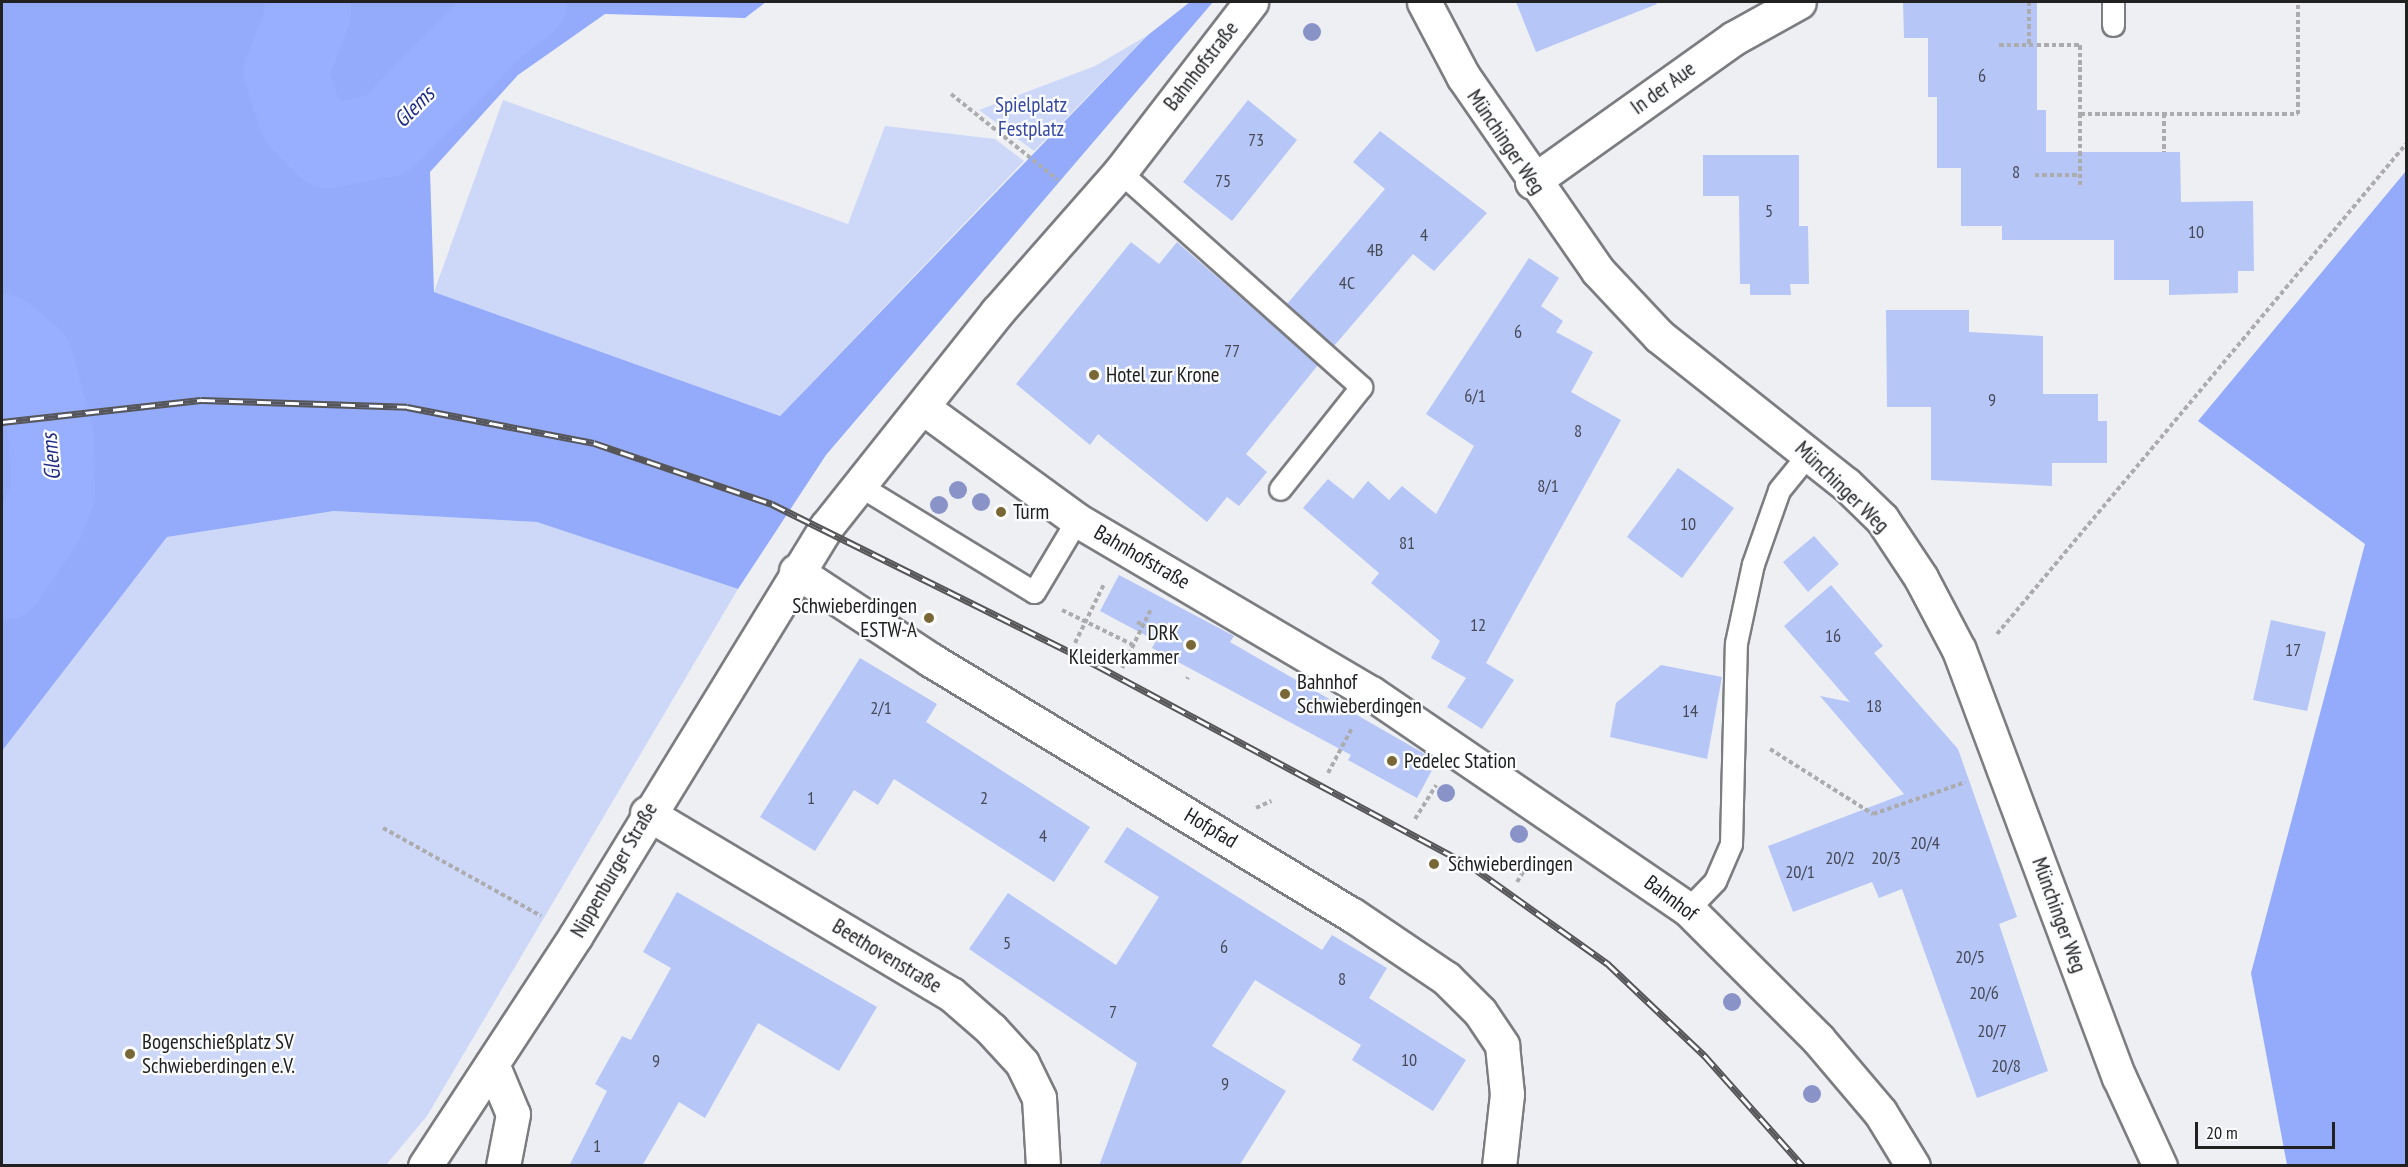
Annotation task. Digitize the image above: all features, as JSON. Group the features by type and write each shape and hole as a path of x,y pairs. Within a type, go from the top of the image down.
{"street":[{"name":"Bahnhofstraße","path":"796,571 857,484 1120,172 1251,2"},
{"name":"Münchinger Weg","path":"1424,2 1463,76 1532,182 1598,271 1659,336 1810,452 1882,519 1959,650 2119,1077 2160,1166"},
{"name":"In der Aue","path":"1532,182 1734,38 1799,2"},
{"name":"Bahnhofstraße","path":"922,407 1077,520 1371,693"},
{"name":"Nippenburger Straße","path":"425,1166 576,935 647,813 796,571"},
{"name":"Hofpfad","path":"796,571 931,660 1351,914 1446,978 1480,1012 1502,1045 1507,1094 1499,1166"},
{"name":"Bahnhof","path":"1371,693 1688,909 1818,1039 1880,1112 1913,1166"},
{"name":"Beethovenstraße","path":"647,813 951,994 991,1029 1022,1063 1039,1098 1042,1166"},
{"path":"492,1064 513,1114 503,1166"}],"lane":[{"path":"2113,2 2113,25"},
{"path":"1120,172 1361,387 1280,489"},
{"path":"1688,909 1715,881 1731,844 1736,643 1753,564 1779,490 1810,452"},
{"path":"857,484 1034,592 1077,520"}],"path":[{"path":"2029,2 2029,45"},
{"path":"2080,114 2298,114 2298,2"},
{"path":"2000,45 2080,45 2080,185"},
{"path":"951,94 1091,206"},
{"path":"2164,114 2164,152"},
{"path":"1959,650 1997,634 2406,144"},
{"path":"2035,175 2080,175"},
{"path":"1075,643 1122,545"},
{"path":"1122,668 1169,573"},
{"path":"1137,622 1143,625"},
{"path":"1084,623 1133,645"},
{"path":"1328,773 1371,693"},
{"path":"1734,733 1754,739 1873,814 1977,779"},
{"path":"383,828 576,935"}],"green space":[{"name":"Spielplatz Festplatz","path":"1148,35 1034,151 979,110 1095,66"},
{"path":"503,100 848,224 885,126 995,139 1024,161 780,416 434,292"},
{"path":"334,511 538,522 738,589 427,1116 386,1165 2,1165 2,751 167,537"}],"shaded area":[{"path":"2,2 766,2 745,18 605,14 518,75 430,172 434,292 780,416 1148,35 1190,2 1213,2 826,455 738,589 537,522 334,511 167,537 2,751"},
{"path":"2406,171 2406,1165 2287,1165 2251,973 2365,544 2198,421"}],"building":[{"path":"1516,2 1656,2 1657,4 1536,52"},
{"path":"1903,2 2037,2 2037,110 2046,110 2046,152 2180,152 2181,202 2253,201 2254,271 2238,271 2238,293 2169,295 2169,280 2114,280 2114,240 2002,240 2002,226 1961,226 1961,168 1937,168 1937,97 1928,97 1928,38 1904,38"},
{"path":"1248,100 1297,140 1232,221 1183,182"},
{"path":"1380,131 1487,213 1434,271 1413,254 1334,346 1287,304 1385,189 1353,162"},
{"path":"1703,155 1799,155 1799,226 1808,226 1809,284 1790,284 1791,295 1750,295 1750,284 1740,284 1739,196 1703,196"},
{"path":"1131,242 1159,264 1177,242 1318,365 1246,454 1267,472 1239,506 1227,497 1207,522 1098,434 1090,445 1016,384"},
{"path":"1529,258 1559,278 1541,306 1563,321 1556,332 1593,352 1571,392 1621,420 1486,663 1514,680 1482,729 1447,707 1466,678 1431,658 1440,641 1371,583 1379,573 1303,508 1328,479 1353,499 1368,481 1389,500 1402,486 1436,514 1474,446 1426,414"},
{"path":"1886,310 1969,310 1969,332 2043,336 2043,394 2098,394 2098,421 2107,421 2107,463 2052,463 2052,486 1931,480 1931,407 1887,407"},
{"path":"1678,468 1734,508 1682,578 1627,537"},
{"path":"1814,536 1839,564 1808,592 1783,562"},
{"path":"1119,575 1234,636 1230,642 1437,761 1417,798 1348,760 1351,755 1152,648 1156,641 1100,611"},
{"path":"1831,585 1883,646 1874,653 1958,749 2017,917 1999,924 2048,1071 1977,1098 1902,889 1879,898 1872,882 1793,912 1768,846 1904,794 1820,696 1850,702 1784,626"},
{"path":"2271,620 2326,632 2307,711 2253,700"},
{"path":"860,658 937,704 926,722 1090,827 1054,882 894,779 878,805 854,790 815,851 760,817"},
{"path":"1661,665 1722,677 1707,759 1610,737 1616,703"},
{"path":"1127,827 1322,950 1332,935 1387,968 1369,998 1466,1060 1433,1111 1352,1060 1361,1045 1255,980 1212,1046 1286,1091 1239,1166 1099,1166 1137,1063 969,949 1008,893 1116,965 1159,897 1104,862"},
{"path":"677,892 877,1007 839,1071 758,1023 705,1118 679,1102 642,1166 569,1166 607,1091 595,1084 622,1036 631,1040 671,968 643,952"}],"waterway":[{"name":"Glems","path":"306,2 309,12 286,73 301,119 328,146 386,135 494,25 525,2"},
{"name":"Glems","path":"2,336 31,360 52,438 53,493 42,521 2,579"}],"railway":[{"path":"2,422 201,400 407,407 594,443 772,504 1098,666 1468,864 1607,963 1704,1055 1803,1166"}],"place":[{"name":"Hotel zur Krone","path":"1094,375"},
{"name":"Turm","path":"1001,512"},
{"name":"Schwieberdingen ESTW-A","path":"929,618"},
{"name":"DRK Kleiderkammer","path":"1191,645"},
{"name":"Bahnhof Schwieberdingen","path":"1285,694"},
{"name":"Pedelec Station","path":"1392,761"},
{"name":"Schwieberdingen","path":"1434,864"},
{"name":"Bogenschießplatz SV Schwieberdingen e.V.","path":"130,1054"}]}
